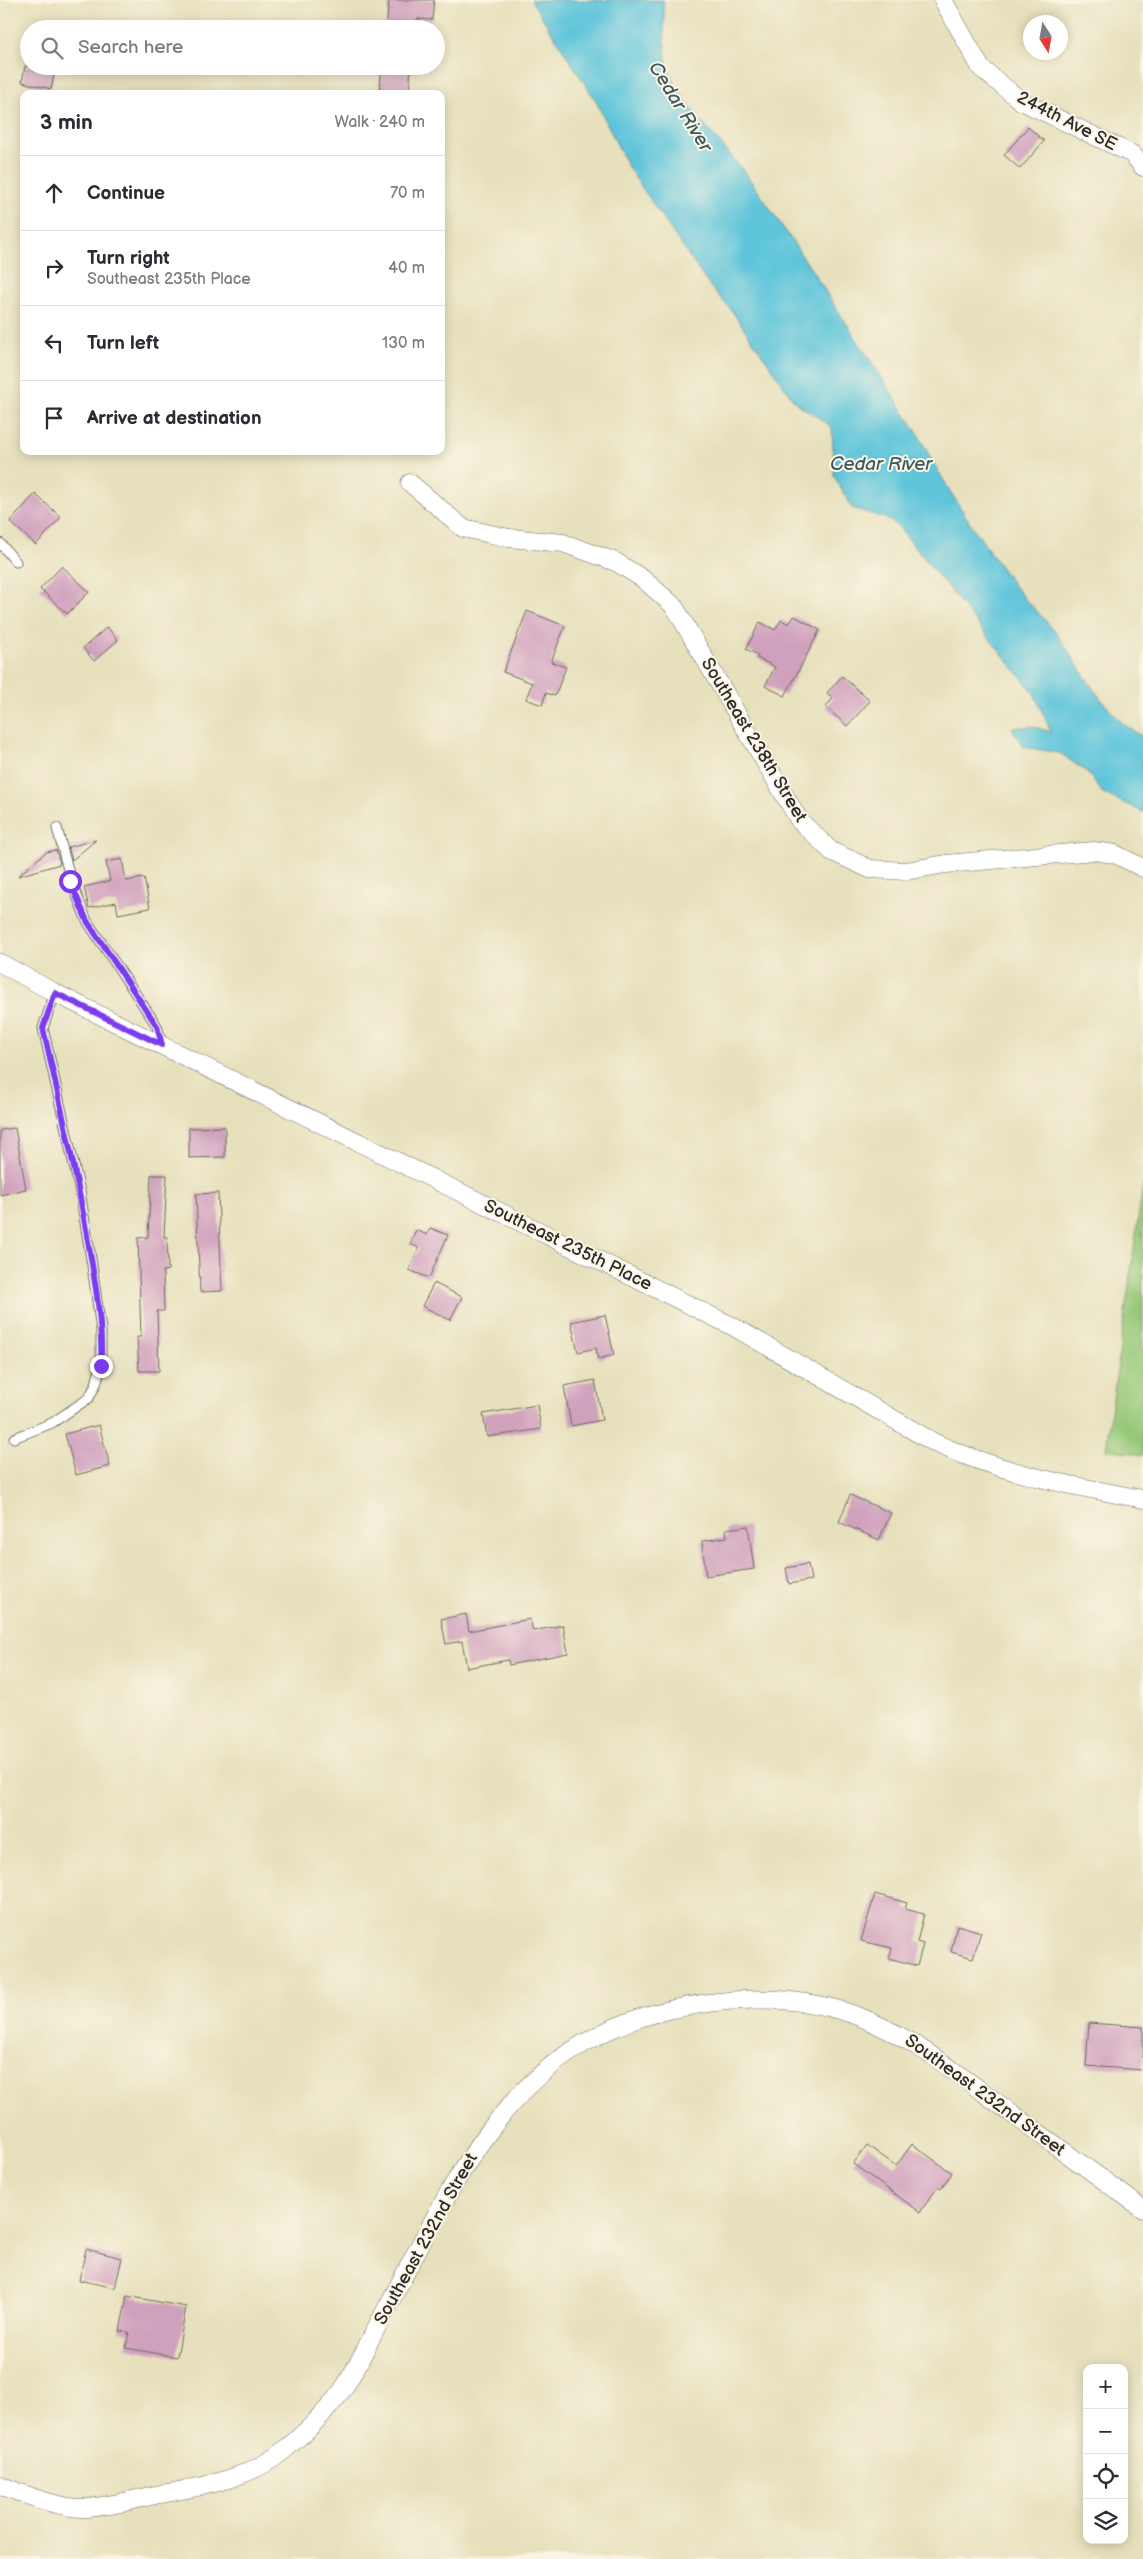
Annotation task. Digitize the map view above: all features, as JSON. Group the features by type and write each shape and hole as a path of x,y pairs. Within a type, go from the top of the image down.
{"street":[{"name":"244th Ave SE","path":"943,0 981,68 1021,101 1132,154 1143,167"},
{"name":"Southeast 238th Street","path":"410,483 464,528 509,538 564,542 616,562 643,579 674,606 799,820 831,851 870,869 906,871 946,864 1094,851 1115,854 1143,868"},
{"name":"Southeast 235th Place","path":"0,963 55,993 734,1327 935,1443 969,1458 1068,1485 1143,1499"},
{"name":"Southeast 232nd Street","path":"0,2485 24,2496 82,2509 174,2492 243,2474 280,2454 312,2425 346,2384 460,2171 507,2107 543,2071 599,2034 644,2014 713,2001 749,1998 795,2002 847,2012 897,2032 942,2062 1143,2210"}],"lane":[{"path":"0,543 16,562"},
{"path":"57,828 70,881 87,921 157,1026 162,1045"},
{"path":"14,1438 52,1423 89,1398 96,1384 101,1366 101,1330 91,1256 80,1192 43,1028 55,993"}],"green space":[{"path":"1143,1184 1143,1455 1106,1449"}],"water":[{"name":"Cedar River","path":"531,0 663,0 666,59 679,92 739,165 791,240 917,432 950,492 975,531 1020,593 1055,632 1105,704 1117,718 1143,736 1143,812 1103,793 1087,772 1060,753 1024,747 1012,728 1032,726 1051,732 1034,693 897,525 885,518 852,508 834,476 832,427 795,402 732,311 708,284 628,167 596,101"}],"building":[{"path":"389,0 434,0 432,20 387,20"},
{"path":"23,75 54,75 51,89 22,82"},
{"path":"381,75 410,75 409,90 379,90"},
{"path":"1028,127 1044,141 1020,169 1004,155"},
{"path":"35,494 61,517 36,545 10,522"},
{"path":"62,566 89,592 67,614 40,589"},
{"path":"527,611 565,626 551,662 566,667 555,696 546,693 542,705 526,699 532,683 503,672"},
{"path":"794,616 820,630 785,696 765,686 775,667 757,658 758,655 746,649 760,622 775,630 781,620 789,624"},
{"path":"107,627 118,640 94,661 83,648"},
{"path":"842,676 870,701 847,726 826,707 833,698 827,693"},
{"path":"96,840 72,860 68,847"},
{"path":"56,850 60,864 18,876 46,852"},
{"path":"122,859 126,881 144,878 150,908 118,914 116,902 89,908 84,887 110,881 106,862"},
{"path":"225,1127 225,1157 189,1158 189,1128"},
{"path":"15,1128 26,1189 0,1195 0,1130"},
{"path":"151,1175 167,1175 164,1237 167,1237 168,1270 163,1271 164,1311 157,1311 159,1371 139,1371 137,1337 141,1337 138,1238 148,1237"},
{"path":"218,1193 222,1291 200,1292 196,1194"},
{"path":"430,1228 448,1235 429,1278 409,1270 419,1248 410,1244 416,1230 427,1235"},
{"path":"434,1283 462,1297 450,1320 422,1306"},
{"path":"605,1315 614,1355 598,1359 596,1348 578,1352 571,1322"},
{"path":"595,1380 602,1420 571,1426 564,1386"},
{"path":"537,1405 541,1429 487,1437 483,1414"},
{"path":"99,1425 110,1466 76,1475 65,1434"},
{"path":"850,1495 891,1513 879,1540 839,1522"},
{"path":"748,1526 754,1569 706,1576 702,1541 727,1537 726,1529"},
{"path":"808,1564 811,1580 789,1584 786,1568"},
{"path":"466,1614 469,1631 530,1619 533,1631 563,1625 568,1653 509,1665 508,1660 467,1668 462,1641 446,1644 441,1619"},
{"path":"875,1894 907,1903 905,1909 924,1914 917,1942 923,1944 917,1966 889,1958 892,1948 861,1941"},
{"path":"957,1925 981,1932 973,1958 951,1952"},
{"path":"1089,2023 1143,2027 1143,2070 1086,2066"},
{"path":"912,2144 952,2173 941,2189 938,2187 920,2212 853,2164 867,2145 896,2166"},
{"path":"86,2249 122,2258 115,2288 79,2280"},
{"path":"127,2296 186,2307 177,2357 126,2348 129,2332 120,2331"}],"route":[{"path":"70,881 87,921 157,1026 162,1045 55,993 43,1028 80,1192 101,1330 101,1366"}]}
